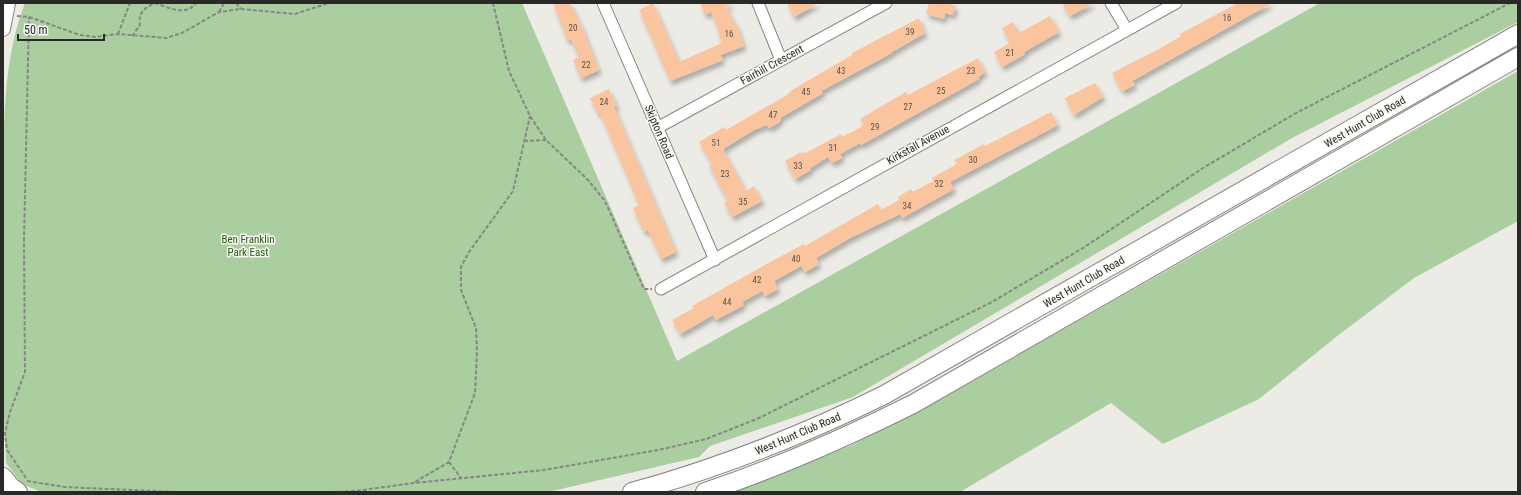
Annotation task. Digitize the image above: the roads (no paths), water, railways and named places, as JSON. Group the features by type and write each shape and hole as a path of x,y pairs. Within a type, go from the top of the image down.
{"main road":[{"name":"West Hunt Club Road","path":"632,492 713,467 770,446 853,411 897,388 1518,34"},
{"name":"West Hunt Club Road","path":"705,492 755,475 821,448 919,401 1518,58"},
{"path":"3,477 11,487 22,485"}],"street":[{"path":"3,28 8,3"},
{"name":"Skipton Road","path":"603,3 715,260"},
{"path":"758,3 781,60"},
{"name":"Fairhill Crescent","path":"657,128 886,3"},
{"path":"1111,3 1127,30"},
{"name":"Kirkstall Avenue","path":"661,289 1176,3"}],"park label":[{"name":"Ben Franklin Park East","path":"248,245"}]}
